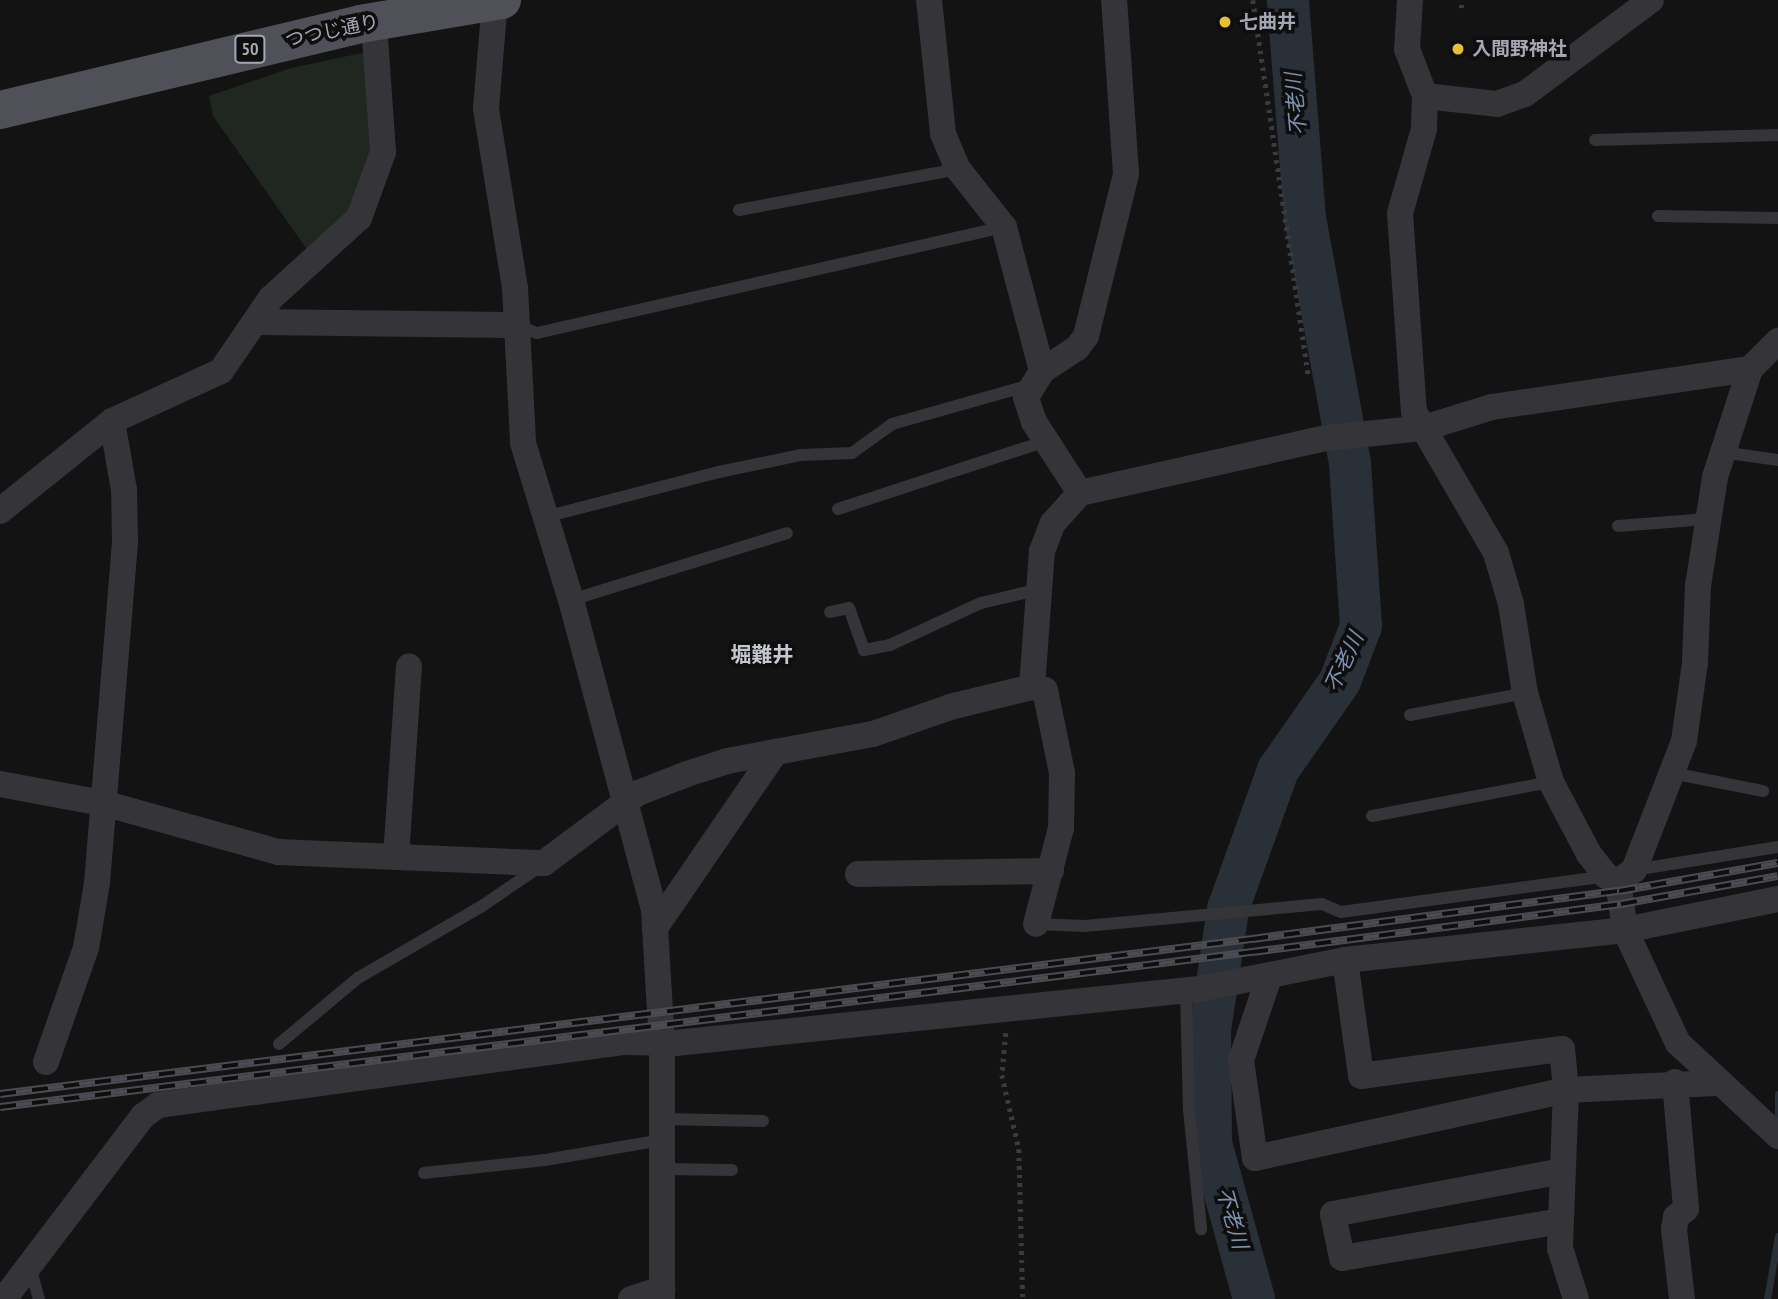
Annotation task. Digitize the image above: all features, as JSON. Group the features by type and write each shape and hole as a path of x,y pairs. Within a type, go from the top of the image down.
{"main road":[{"name":"つつじ通り","path":"0,110 363,15 498,1"}],"street":[{"path":"929,0 943,134 958,169 1004,227 1037,378 1027,407 1080,493"},
{"path":"1037,378 1077,348 1086,336 1126,174 1114,0"},
{"path":"1410,0 1408,49 1425,96 1424,129 1400,213 1414,412 1496,553 1511,604 1525,693 1551,782 1570,825 1620,876"},
{"path":"1425,96 1497,104 1525,94 1651,0"},
{"path":"498,1 486,109 488,142 515,288 520,426 626,801 655,928 662,1044 662,1294 631,1299"},
{"path":"0,511 112,421 221,371 271,298 364,210 383,152 363,15"},
{"path":"257,322 517,324"},
{"path":"1778,341 1750,369 1721,452 1707,519 1698,586 1689,721 1672,774 1620,876 1625,930 1678,1043 1716,1083 1778,1136"},
{"path":"1032,687 1036,590 1049,531 1080,493 1327,438 1424,428 1492,407 1750,369"},
{"path":"46,1062 86,948 103,803 125,540 124,490 112,421"},
{"path":"396,857 409,666"},
{"path":"0,785 103,803 278,852 544,863 638,793 717,764 873,734 950,707 1032,687 1045,690 1062,773 1061,828 1036,924"},
{"path":"655,928 776,751"},
{"path":"858,874 1051,871"},
{"path":"4,1299 143,1116 158,1105 625,1042 662,1044 1009,1006 1192,990 1345,960 1625,930 1778,899"},
{"path":"1345,960 1361,1076 1562,1049 1566,1090 1560,1248 1576,1299"},
{"path":"1264,978 1241,1060 1255,1158 1566,1090 1675,1082 1716,1083"},
{"path":"1675,1082 1686,1209 1676,1217 1674,1229 1682,1299"},
{"path":"1561,1220 1342,1258 1334,1214 1562,1171"}],"lane":[{"path":"1595,140 1778,135"},
{"path":"739,210 958,169"},
{"path":"1658,216 1778,218"},
{"path":"517,324 537,333 1004,227"},
{"path":"545,517 719,472 801,456 852,453 892,424 1037,378"},
{"path":"838,509 1046,441"},
{"path":"1721,452 1778,460"},
{"path":"1618,526 1707,519"},
{"path":"571,600 787,533"},
{"path":"830,612 849,608 864,650 890,645 981,603 1036,590"},
{"path":"1410,715 1525,693"},
{"path":"1672,774 1763,791"},
{"path":"1373,816 1551,782"},
{"path":"1036,924 1085,926 1322,904 1341,912 1620,876 1778,847"},
{"path":"279,1044 358,978 482,906 544,863"},
{"path":"1192,990 1190,1123 1201,1229"},
{"path":"424,1173 545,1160 661,1130 763,1121"},
{"path":"662,1169 732,1170"},
{"path":"30,1265 39,1299"}],"path":[{"path":"1253,0 1309,377"},
{"path":"1461,8 1462,0"},
{"path":"1009,1006 1002,1075 1019,1149 1023,1299"}],"shaded area":[{"path":"371,51 378,152 363,199 308,251 213,116 209,96 291,68"}],"waterway":[{"name":"不老川","path":"1254,1299 1211,1143 1210,1030 1228,909 1278,770 1340,681 1361,626 1350,463 1305,218 1288,0"},
{"path":"1778,1094 1778,1123"},
{"path":"1767,1299 1778,1236"}],"railway":[{"path":"0,1094 1252,939 1619,891 1778,863"},
{"path":"0,1107 1252,952 1621,904 1778,876"}],"place":[{"name":"七曲井","path":"1225,22"},
{"name":"入間野神社","path":"1458,49"}],"district":[{"name":"堀難井","path":"762,655"}]}
